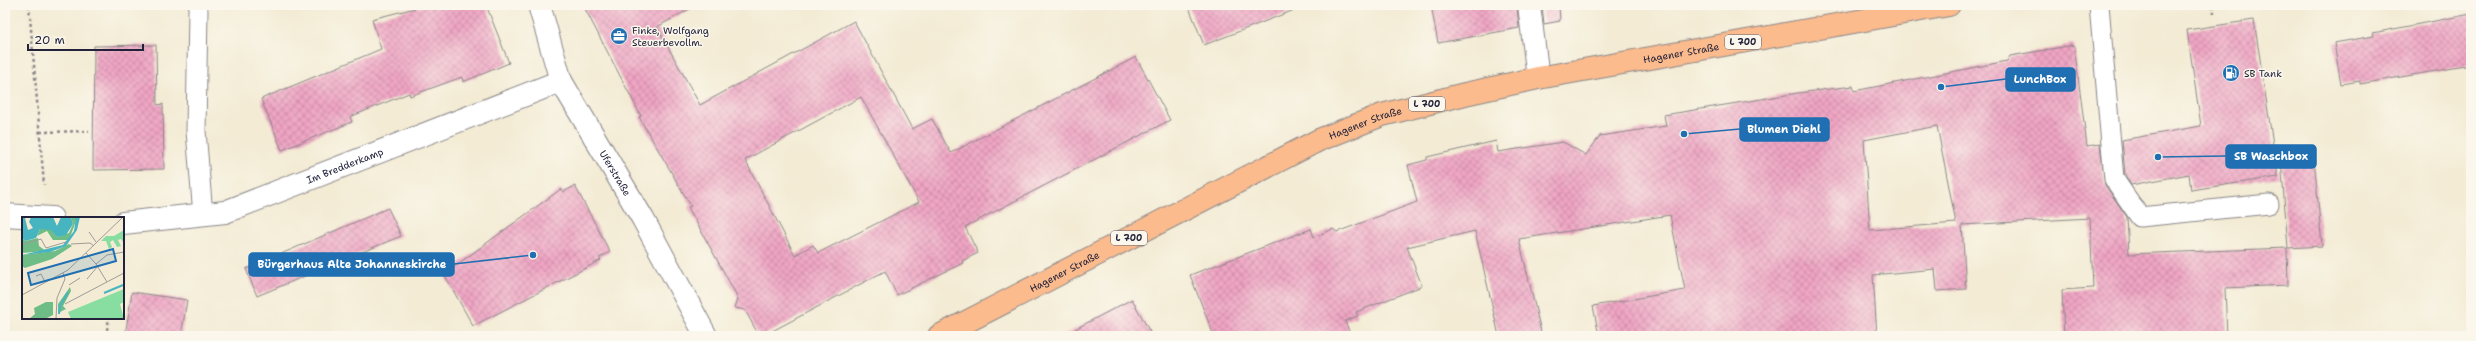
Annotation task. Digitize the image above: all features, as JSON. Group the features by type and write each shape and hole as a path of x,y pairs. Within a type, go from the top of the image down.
{"main road":[{"name":"Hagener Straße","path":"939,336 1319,140 1382,115 1464,94 1538,78 1949,5"}],"street":[{"name":"Uferstraße","path":"539,5 561,81 642,219 706,336"},
{"path":"1529,5 1538,78"},
{"name":"Im Bredderkamp","path":"124,223 225,212 561,81"},
{"path":"5,215 33,217"}],"lane":[{"path":"2099,5 2114,179 2140,216 2269,204"},
{"path":"198,10 196,131 203,215"}],"path":[{"path":"29,5 47,217"},
{"path":"2213,5 2214,13"},
{"path":"40,132 89,131"},
{"path":"106,336 109,319"}],"building":[{"path":"427,5 486,5 509,63 463,82 462,77 410,96 409,93 350,117 352,122 282,150 261,99 381,49 372,19"},
{"path":"583,5 697,5 657,27 700,105 854,21 912,129 932,119 951,153 1136,57 1170,120 965,227 978,253 962,261 963,263 897,295 885,271 763,336 759,336 745,310 735,308 738,298 688,207 691,206 639,117 641,116","holes":["861,97 919,202 818,253 813,245 795,255 745,160"]},
{"path":"1188,5 1301,5 1302,7 1204,45"},
{"path":"1431,5 1517,5 1519,28 1438,43"},
{"path":"1542,5 1559,5 1560,21 1544,24"},
{"path":"2471,14 2471,65 2360,84 2360,81 2341,84 2334,43 2374,36 2373,33"},
{"path":"2254,20 2278,177 2191,190 2189,174 2131,185 2125,175 2122,140 2201,126 2187,30"},
{"path":"156,45 157,105 163,104 164,169 93,170 94,46"},
{"path":"2074,45 2087,146 2100,144 2105,185 2127,217 2129,254 2287,248 2288,285 2225,288 2227,336 2064,336 2062,290 2093,288 2090,218 1962,225 1966,289 1937,291 1935,269 1873,275 1877,336 1599,336 1593,306 1685,290 1670,215 1519,239 1542,336 1499,336 1475,231 1407,247 1422,286 1356,312 1358,316 1345,321 1351,336 1214,336 1190,275 1311,229 1314,237 1333,229 1337,232 1417,202 1408,165 1427,160 1427,157 1496,141 1498,152 1563,142 1586,155 1600,136 1666,126 1664,115 1798,93 1853,86 1854,91 2007,61 2010,56","holes":["1937,126 1956,223 1870,230 1864,140"]},
{"path":"2314,158 2322,246 2288,248 2281,160"},
{"path":"575,186 610,252 599,258 601,260 473,326 444,274 561,189 563,192"},
{"path":"388,208 401,236 257,296 246,269"},
{"path":"132,292 187,300 181,336 125,336"},
{"path":"1132,299 1152,336 1062,336"}],"place":[{"name":"Finke, Wolfgang Steuerbevollm.","path":"619,36"},
{"name":"SB Tank","path":"2231,73"},
{"name":"LunchBox","path":"1941,87"},
{"name":"Blumen Diehl","path":"1684,134"},
{"name":"SB Waschbox","path":"2158,157"},
{"name":"Bürgerhaus Alte Johanneskirche","path":"533,255"}]}
